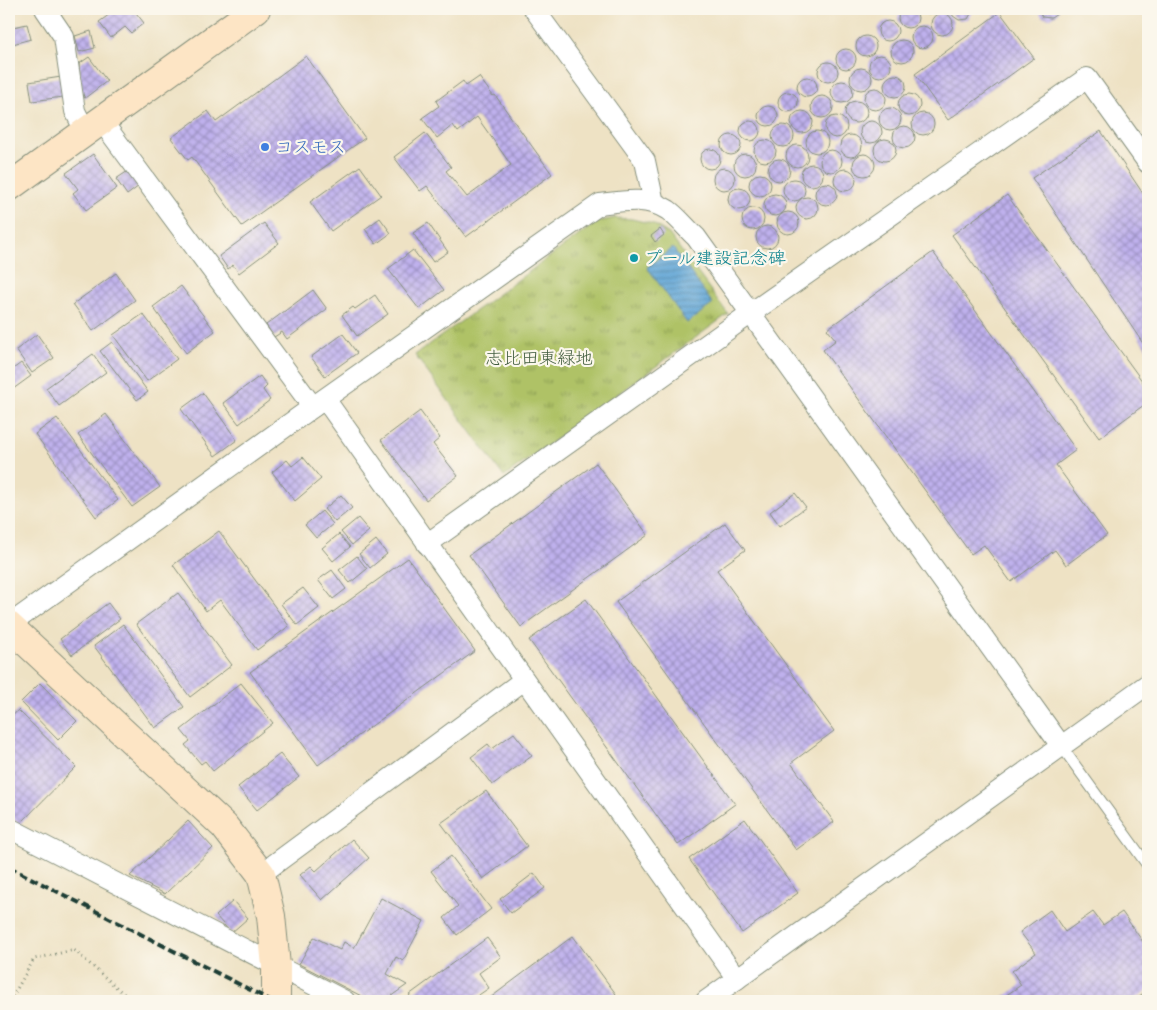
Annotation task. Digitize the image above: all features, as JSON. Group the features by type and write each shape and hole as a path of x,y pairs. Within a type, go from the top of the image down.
{"street":[{"path":"46,9 64,37 75,111 93,126 319,403 427,544 737,979"},
{"path":"534,9 645,161 654,203"},
{"path":"9,186 252,10"},
{"path":"427,544 751,313 1087,78 1148,163"},
{"path":"276,1001 276,966 271,916 261,874 224,826 9,626 600,204 628,200 654,203 669,211 696,237 1062,747"},
{"path":"261,874 524,680"},
{"path":"706,1001 1148,684"},
{"path":"9,828 346,1001"}],"lane":[{"path":"1062,747 1148,866"}],"path":[{"path":"10,1001 34,959 74,950 132,1001"}],"green space":[{"name":"志比田東緑地","path":"615,218 632,219 653,224 669,234 728,314 504,477 415,355 597,222"}],"water":[{"path":"673,248 713,304 687,323 647,267"}],"building":[{"path":"908,8 915,11 918,18 915,25 908,28 901,25 898,18 901,11"},
{"path":"117,9 133,9 144,23 131,33 125,27 111,38 99,22"},
{"path":"918,9 936,9 929,14"},
{"path":"951,9 972,9 972,12 968,19 959,20 953,16"},
{"path":"1038,9 1059,9 1057,14 1051,18 1042,17"},
{"path":"1000,12 1034,58 948,120 915,74"},
{"path":"942,13 950,16 953,24 950,32 942,35 934,32 931,24 934,16"},
{"path":"888,21 895,24 898,31 895,38 888,41 881,38 878,31 881,24"},
{"path":"27,24 31,39 9,45 9,28"},
{"path":"922,26 930,29 933,37 930,45 922,48 914,45 911,37 914,29"},
{"path":"91,31 95,48 79,52 75,36"},
{"path":"866,36 873,39 876,46 873,53 866,56 859,53 856,46 859,39"},
{"path":"902,40 910,43 913,51 910,59 902,62 894,59 891,51 894,43"},
{"path":"846,49 853,52 856,59 853,66 846,69 839,66 836,59 839,52"},
{"path":"880,55 888,58 891,66 888,74 880,77 872,74 869,66 872,58"},
{"name":"コスモス","path":"306,56 365,138 242,226 192,157 188,160 171,138 208,111 216,122"},
{"path":"89,57 107,81 85,98 81,92 79,64"},
{"path":"828,62 835,65 838,72 835,79 828,82 821,79 818,72 821,65"},
{"path":"861,68 869,71 872,79 869,87 861,90 853,87 850,79 853,71"},
{"path":"895,75 903,78 906,86 903,94 895,97 887,94 884,86 887,78"},
{"path":"61,77 63,97 32,101 29,82"},
{"path":"479,77 493,96 495,95 552,174 466,237 427,186 420,191 394,157 425,133 451,167 446,171 467,197 511,165 477,117 458,132 453,125 437,138 422,118 439,106 436,101 463,81 466,86"},
{"path":"807,77 814,80 817,87 814,94 807,97 800,94 797,87 800,80"},
{"path":"842,81 850,84 853,92 850,100 842,103 834,100 831,92 834,84"},
{"path":"875,88 883,91 886,99 883,107 875,110 867,107 864,99 867,91"},
{"path":"788,92 795,95 798,102 795,109 788,112 781,109 778,102 781,95"},
{"path":"909,94 917,97 920,105 917,113 909,116 901,113 898,105 901,97"},
{"path":"822,96 830,99 833,107 830,115 822,118 814,115 811,107 814,99"},
{"path":"856,101 864,104 867,112 864,120 856,123 848,120 845,112 848,104"},
{"path":"768,106 775,109 778,116 775,123 768,126 761,123 758,116 761,109"},
{"path":"890,108 898,111 901,119 898,127 890,130 882,127 879,119 882,111"},
{"path":"802,111 810,114 813,122 810,130 802,133 794,130 791,122 794,114"},
{"path":"923,113 931,116 934,124 931,132 923,135 915,132 912,124 915,116"},
{"path":"836,116 844,119 847,127 844,135 836,138 828,135 825,127 828,119"},
{"path":"750,121 757,124 760,131 757,138 750,141 743,138 740,131 743,124"},
{"path":"871,121 879,124 882,132 879,140 871,143 863,140 860,132 863,124"},
{"path":"783,125 791,128 794,136 791,144 783,147 775,144 772,136 775,128"},
{"path":"904,126 912,129 915,137 912,145 904,148 896,145 893,137 896,129"},
{"path":"817,131 825,134 828,142 825,150 817,153 809,150 806,142 809,134"},
{"path":"1101,131 1148,201 1148,351 1032,178"},
{"path":"731,135 738,138 741,145 738,152 731,155 724,152 721,145 724,138"},
{"path":"851,135 859,138 862,146 859,154 851,157 843,154 840,146 843,138"},
{"path":"885,139 893,142 896,150 893,158 885,161 877,158 874,150 877,142"},
{"path":"765,140 773,143 776,151 773,159 765,162 757,159 754,151 757,143"},
{"path":"797,145 805,148 808,156 805,164 797,167 789,164 786,156 789,148"},
{"path":"710,149 717,152 720,159 717,166 710,169 703,166 700,159 703,152"},
{"path":"831,150 839,153 842,161 839,169 831,172 823,169 820,161 823,153"},
{"path":"93,154 117,188 86,210 73,193 78,189 66,173"},
{"path":"745,154 753,157 756,165 753,173 745,176 737,173 734,165 737,157"},
{"path":"864,154 872,157 875,165 872,173 864,176 856,173 853,165 856,157"},
{"path":"779,159 787,162 790,170 787,178 779,181 771,178 768,170 771,162"},
{"path":"812,164 820,167 823,175 820,183 812,186 804,183 801,175 804,167"},
{"path":"360,166 381,195 331,231 310,202"},
{"path":"724,168 732,171 735,179 732,187 724,190 716,187 713,179 716,171"},
{"path":"845,169 853,172 856,180 853,188 845,191 837,188 834,180 837,172"},
{"path":"128,171 139,186 127,195 116,179"},
{"path":"760,174 768,177 771,185 768,193 760,196 752,193 749,185 752,177"},
{"path":"794,179 802,182 805,190 802,198 794,201 786,198 783,190 786,182"},
{"path":"826,183 834,186 837,194 834,202 826,205 818,202 815,194 818,186"},
{"path":"739,188 747,191 750,199 747,207 739,210 731,207 728,199 731,191"},
{"path":"775,194 783,197 786,205 783,213 775,216 767,213 764,205 767,197"},
{"path":"1007,195 1148,389 1148,402 1099,438 952,235"},
{"path":"807,197 815,200 818,208 815,216 807,219 799,216 796,208 799,200"},
{"path":"753,208 761,211 764,219 761,227 753,230 745,227 742,219 745,211"},
{"path":"788,212 796,215 799,223 796,231 788,234 780,231 777,223 780,215"},
{"path":"380,218 391,233 376,244 365,229"},
{"path":"264,223 279,243 239,273 233,265 228,269 219,256"},
{"path":"428,223 448,252 433,262 413,233"},
{"path":"767,226 775,229 778,237 775,245 767,248 759,245 756,237 759,229"},
{"path":"660,229 664,235 655,242 651,236"},
{"path":"413,250 444,290 419,309 388,269"},
{"path":"933,252 1076,450 1056,465 1107,535 1066,565 1055,550 1011,582 984,545 971,554 823,350 836,340 827,329"},
{"path":"116,273 135,300 93,331 73,304"},
{"path":"181,286 215,331 186,353 153,307"},
{"path":"313,290 327,309 287,339 282,332 274,337 266,325"},
{"path":"375,295 388,314 357,336 342,315 353,307 355,309"},
{"path":"143,314 177,359 147,381 113,335"},
{"path":"37,334 54,358 32,373 16,350"},
{"path":"343,334 357,353 325,376 311,357"},
{"path":"112,342 148,392 137,400 100,351"},
{"path":"93,354 106,372 59,406 46,388"},
{"path":"21,363 31,376 9,392 9,372"},
{"path":"260,376 267,386 263,390 270,400 239,424 223,403"},
{"path":"203,393 237,440 215,456 181,409"},
{"path":"420,411 440,438 433,444 458,476 426,500 381,440"},
{"path":"106,414 160,487 132,507 78,435"},
{"path":"57,418 118,500 96,517 35,434"},
{"path":"303,457 321,479 295,501 272,472 287,460 292,466"},
{"path":"596,463 648,535 521,627 469,555"},
{"path":"795,493 806,507 780,526 770,512"},
{"path":"341,495 352,508 335,522 324,509"},
{"path":"322,511 333,524 316,538 305,525"},
{"path":"358,518 369,531 352,545 341,532"},
{"path":"725,523 745,550 717,570 834,731 791,763 834,822 796,850 616,602"},
{"path":"219,531 289,626 257,650 220,600 206,611 173,565"},
{"path":"339,534 350,547 333,561 322,548"},
{"path":"376,540 387,554 370,568 359,554"},
{"path":"357,556 367,569 350,583 339,570"},
{"path":"408,558 475,651 318,765 250,672"},
{"path":"332,570 346,589 333,599 318,580"},
{"path":"303,588 319,608 297,625 281,604"},
{"path":"178,593 232,665 190,697 136,624"},
{"path":"586,599 735,804 678,845 529,640"},
{"path":"108,603 120,619 72,655 60,639"},
{"path":"123,624 184,707 155,728 94,646"},
{"path":"40,683 77,721 58,740 21,702"},
{"path":"241,683 273,723 213,771 205,761 201,764 185,745 190,741 181,730"},
{"path":"18,710 76,767 19,825 9,814 9,720"},
{"path":"514,733 532,756 492,785 471,757 488,744 492,749"},
{"path":"280,754 299,777 257,810 238,787"},
{"path":"486,791 527,846 483,879 441,823"},
{"path":"745,819 798,893 742,933 689,859"},
{"path":"188,821 213,848 165,894 130,876"},
{"path":"352,839 369,858 322,900 300,875 311,866 316,871"},
{"path":"451,856 491,909 457,935 444,918 458,906 431,871"},
{"path":"534,873 545,888 511,913 500,899"},
{"path":"381,898 424,921 403,961 396,957 387,974 407,985 384,1001 371,1001 299,964 314,937 340,950 344,942 354,948"},
{"path":"233,901 248,918 231,933 216,916"},
{"path":"1050,910 1065,932 1093,912 1103,925 1122,912 1148,949 1148,990 1132,1001 1005,1001 1002,998 1021,985 1012,971 1036,953 1020,932"},
{"path":"573,936 616,994 606,1001 486,1001"},
{"path":"487,938 501,957 479,973 489,988 470,1001 414,1001 409,995"}],"railway":[{"path":"9,867 272,1001"}],"place":[{"name":"コスモス","path":"265,147"},
{"name":"プール建設記念碑","path":"634,258"}]}
